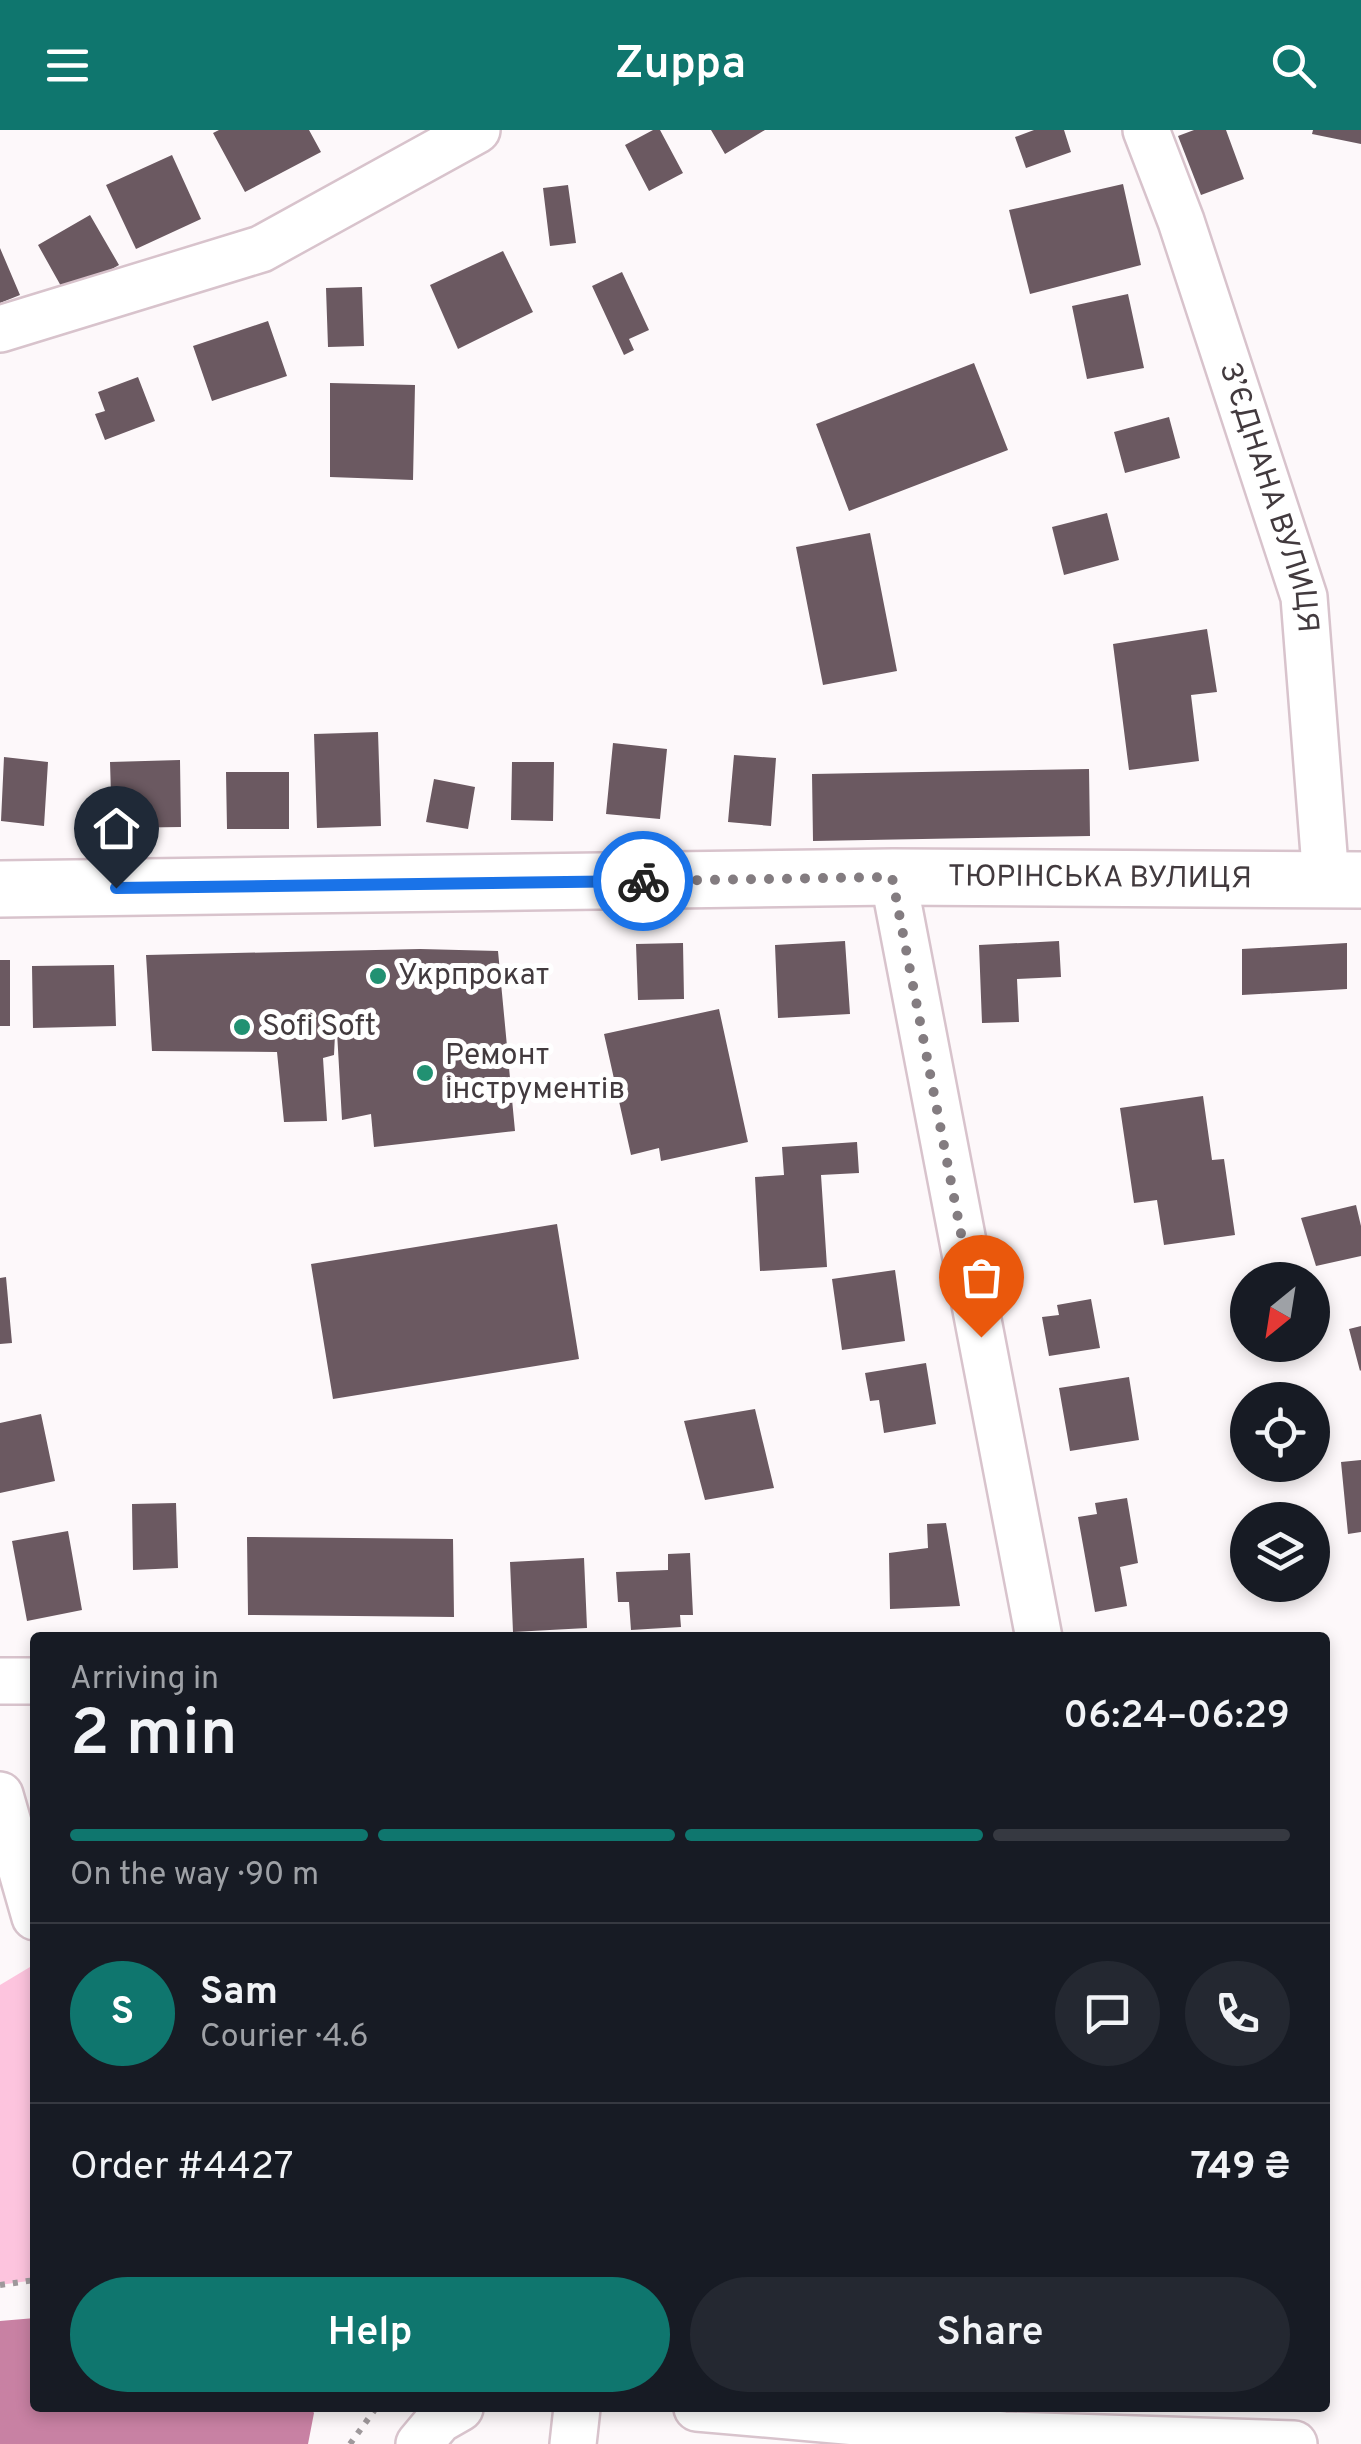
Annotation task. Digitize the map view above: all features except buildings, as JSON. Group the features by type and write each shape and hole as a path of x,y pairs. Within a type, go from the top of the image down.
{"main road":[{"name":"ТЮРІНСЬКА ВУЛИЦЯ","path":"0,890 892,877 1343,880"}],"street":[{"path":"0,329 261,249 477,130"},
{"name":"З’ЄДНАНА ВУЛИЦЯ","path":"1146,130 1181,221 1304,597 1343,880"},
{"path":"892,877 1038,1632"},
{"path":"0,1682 30,1681"},
{"path":"0,1794 30,1899"},
{"path":"420,2444 438,2420 453,2412"},
{"path":"574,2444 577,2412"},
{"path":"741,2412 1004,2436 1176,2430 1294,2444"}],"path":[{"path":"0,2285 30,2281"},
{"path":"350,2444 373,2412"}],"shaded area":[{"path":"30,1967 30,2281 0,2285 0,1985"},
{"path":"30,2318 30,2412 313,2412 308,2444 0,2444 0,2321"}],"way so far":[{"path":"643,881 892,877 981,1337"}],"place":[{"name":"Укрпрокат","path":"378,976"},
{"name":"Sofi Soft","path":"242,1027"},
{"name":"Ремонт інструментів","path":"425,1073"}],"route":[{"path":"116,888 643,881"}]}
